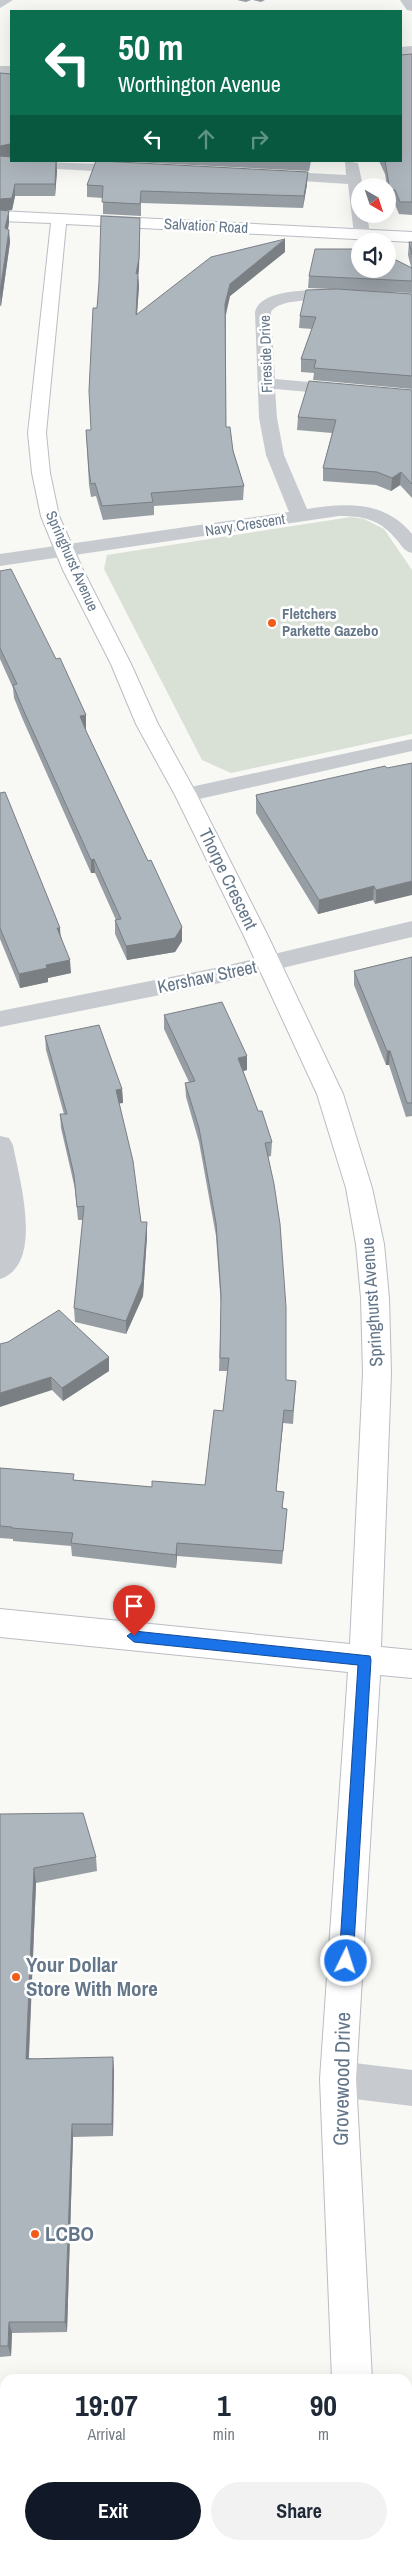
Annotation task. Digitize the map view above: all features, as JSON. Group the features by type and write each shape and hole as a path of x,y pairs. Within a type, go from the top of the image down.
{"street":[{"path":"0,4 7,0"},
{"path":"406,0 412,7"},
{"path":"0,162 83,164 145,169"},
{"path":"350,162 354,178"},
{"path":"253,174 351,180"},
{"name":"Salvation Road","path":"0,216 351,233"},
{"name":"Springhurst Avenue","path":"59,219 37,433 40,473 50,516 65,552 121,664 147,724 186,795"},
{"name":"Salvation Road","path":"396,236 412,237"},
{"name":"Fireside Drive","path":"300,516 275,454 268,418 263,312 268,304 282,298 304,295 412,300"},
{"path":"266,383 412,396"},
{"name":"Navy Crescent","path":"0,560 65,552 338,510 372,513 393,522 412,547"},
{"path":"186,795 412,745"},
{"name":"Thorpe Crescent","path":"186,795 270,964"},
{"name":"Kershaw Street","path":"0,1020 270,964 412,929"},
{"name":"Springhurst Avenue","path":"270,964 330,1094 359,1188 370,1244 375,1298 377,1372 365,1660"},
{"path":"0,1145 8,1186 12,1246 6,1263 0,1269"},
{"path":"0,1623 412,1664"},
{"name":"Grovewood Drive","path":"352,2374 338,2080 365,1660"},
{"path":"338,2080 412,2088"}],"shaded area":[{"path":"351,517 364,519 384,529 412,570 412,734 231,773 202,760 104,569 107,555"}],"building":[{"path":"412,54 412,202 400,202 396,192 396,178 388,178 385,162 402,162 402,55"},
{"path":"0,73 10,74 10,144 0,146"},
{"path":"0,156 10,157 10,162 56,162 55,184 15,184 12,198 0,199"},
{"path":"96,162 308,172 304,196 141,191 140,204 102,202 103,186 87,185"},
{"path":"0,210 9,211 5,228 9,230 0,292"},
{"path":"101,216 140,218 139,258 136,274 138,273 136,315 211,257 285,239 230,284 225,304 226,427 230,427 233,451 244,486 151,493 153,502 102,506 95,483 91,484 86,430 91,430 89,391 93,308 97,308 99,282"},
{"path":"409,242 412,242 412,255"},
{"path":"315,249 351,249 351,278 396,278 396,260 412,268 412,281 309,276"},
{"path":"337,289 412,294 412,376 314,368 316,360 301,359 316,317 300,316 306,290"},
{"path":"309,381 412,390 412,484 401,472 392,478 377,472 323,468 336,420 298,417"},
{"path":"11,569 56,659 60,658 86,715 80,716 87,733 148,861 151,860 182,927 175,938 126,946 115,920 121,919 94,859 91,860 22,707 13,685 17,684 0,648 0,571"},
{"path":"412,763 412,881 376,890 374,886 319,900 256,795 385,766 387,768"},
{"path":"5,792 60,928 57,928 70,960 46,965 47,968 19,974 0,928 0,793"},
{"path":"412,957 412,1103 407,1103 390,1051 387,1051 354,971"},
{"path":"222,1002 247,1056 238,1058 258,1111 262,1111 272,1142 265,1143 280,1224 286,1307 286,1380 296,1381 293,1411 284,1410 276,1491 284,1492 282,1508 287,1509 283,1551 177,1543 176,1555 71,1543 73,1533 0,1526 0,1468 74,1474 73,1480 152,1487 152,1481 205,1485 214,1410 223,1411 229,1358 220,1358 221,1295 216,1223 199,1128 185,1083 195,1081 164,1015"},
{"path":"99,1025 122,1089 116,1090 133,1161 141,1222 147,1222 142,1282 126,1321 74,1308 84,1206 77,1207 74,1175 60,1114 67,1114 45,1036"},
{"path":"59,1310 109,1357 62,1388 51,1377 0,1393 0,1344 8,1342"},
{"name":"LCBO","path":"83,1813 96,1857 34,1868 26,2059 113,2057 112,2124 72,2124 65,2322 9,2322 8,2346 0,2346 0,1814"}],"place":[{"name":"Fletchers Parkette Gazebo","path":"272,623"},
{"name":"Your Dollar Store With More","path":"16,1977"},
{"name":"LCBO","path":"35,2234"}],"route":[{"path":"134,1636 365,1660 346,1961"}]}
